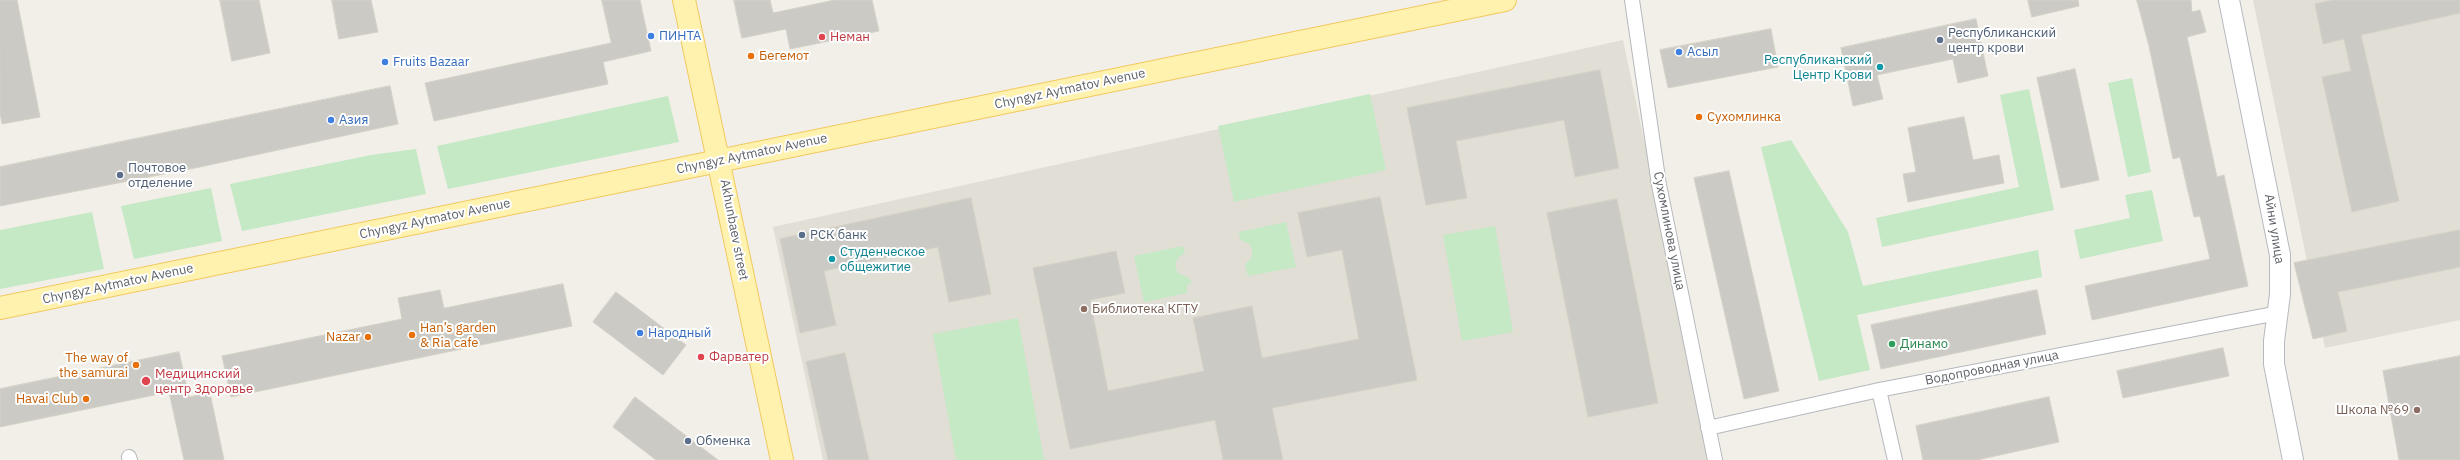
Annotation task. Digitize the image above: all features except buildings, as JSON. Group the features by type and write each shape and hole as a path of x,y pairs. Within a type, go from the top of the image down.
{"main road":[{"name":"Akhunbaev street","path":"684,0 720,161 782,460"},
{"name":"Chyngyz Aytmatov Avenue","path":"0,308 1505,0"}],"street":[{"name":"Сухомлинова улица","path":"1632,0 1659,185 1715,460"},
{"name":"Айни улица","path":"2229,0 2280,255 2278,313 2274,341 2274,364 2293,460"},
{"name":"Водопроводная улица","path":"1708,428 1879,390 2278,313"},
{"path":"1879,390 1895,460"}],"shaded area":[{"path":"2253,0 2460,0 2460,320 2325,348"},
{"path":"1623,40 1711,460 823,460 773,227"}],"green space":[{"path":"2132,78 2151,172 2128,177 2108,83"},
{"path":"2029,89 2054,210 1882,247 1876,218 2019,187 2000,95"},
{"path":"1370,94 1386,170 1234,202 1218,126"},
{"path":"668,96 679,142 448,189 437,146"},
{"path":"1791,140 1848,232 1863,286 2038,250 2042,277 1857,315 1870,370 1819,381 1761,147"},
{"path":"416,149 426,194 242,231 230,184 371,155"},
{"path":"211,188 222,241 134,259 121,206"},
{"path":"2152,190 2163,241 2080,259 2074,230 2130,218 2125,195"},
{"path":"92,212 104,269 0,289 0,230"},
{"path":"1286,222 1296,267 1248,276 1245,264 1250,260 1252,249 1248,243 1240,240 1239,232"},
{"path":"1495,226 1513,332 1462,341 1443,235"},
{"path":"1183,246 1185,253 1179,257 1176,262 1176,270 1178,273 1189,278 1192,283 1187,285 1187,293 1144,302 1134,256"},
{"path":"1018,318 1044,460 956,460 933,334"}],"place":[{"name":"ПИНТА","path":"651,36"},
{"name":"Неман","path":"822,37"},
{"name":"Республиканский центр крови","path":"1940,40"},
{"name":"Асыл","path":"1679,52"},
{"name":"Бегемот","path":"751,56"},
{"name":"Fruits Bazaar","path":"385,62"},
{"name":"Республиканский Центр Крови","path":"1880,67"},
{"name":"Сухомлинка","path":"1699,117"},
{"name":"Азия","path":"331,120"},
{"name":"Почтовое отделение","path":"120,175"},
{"name":"РСК банк","path":"802,235"},
{"name":"Студенческое общежитие","path":"832,259"},
{"name":"Библиотека КГТУ","path":"1084,309"},
{"name":"Народный","path":"640,333"},
{"name":"Han’s garden & Ria cafe","path":"412,335"},
{"name":"Nazar","path":"368,337"},
{"name":"Динамо","path":"1892,344"},
{"name":"Фарватер","path":"701,357"},
{"name":"The way of the samurai","path":"136,365"},
{"name":"Медицинский центр Здоровье","path":"146,381"},
{"name":"Havai Club","path":"86,399"},
{"name":"Школа №69","path":"2417,410"},
{"name":"Обменка","path":"688,441"}]}
